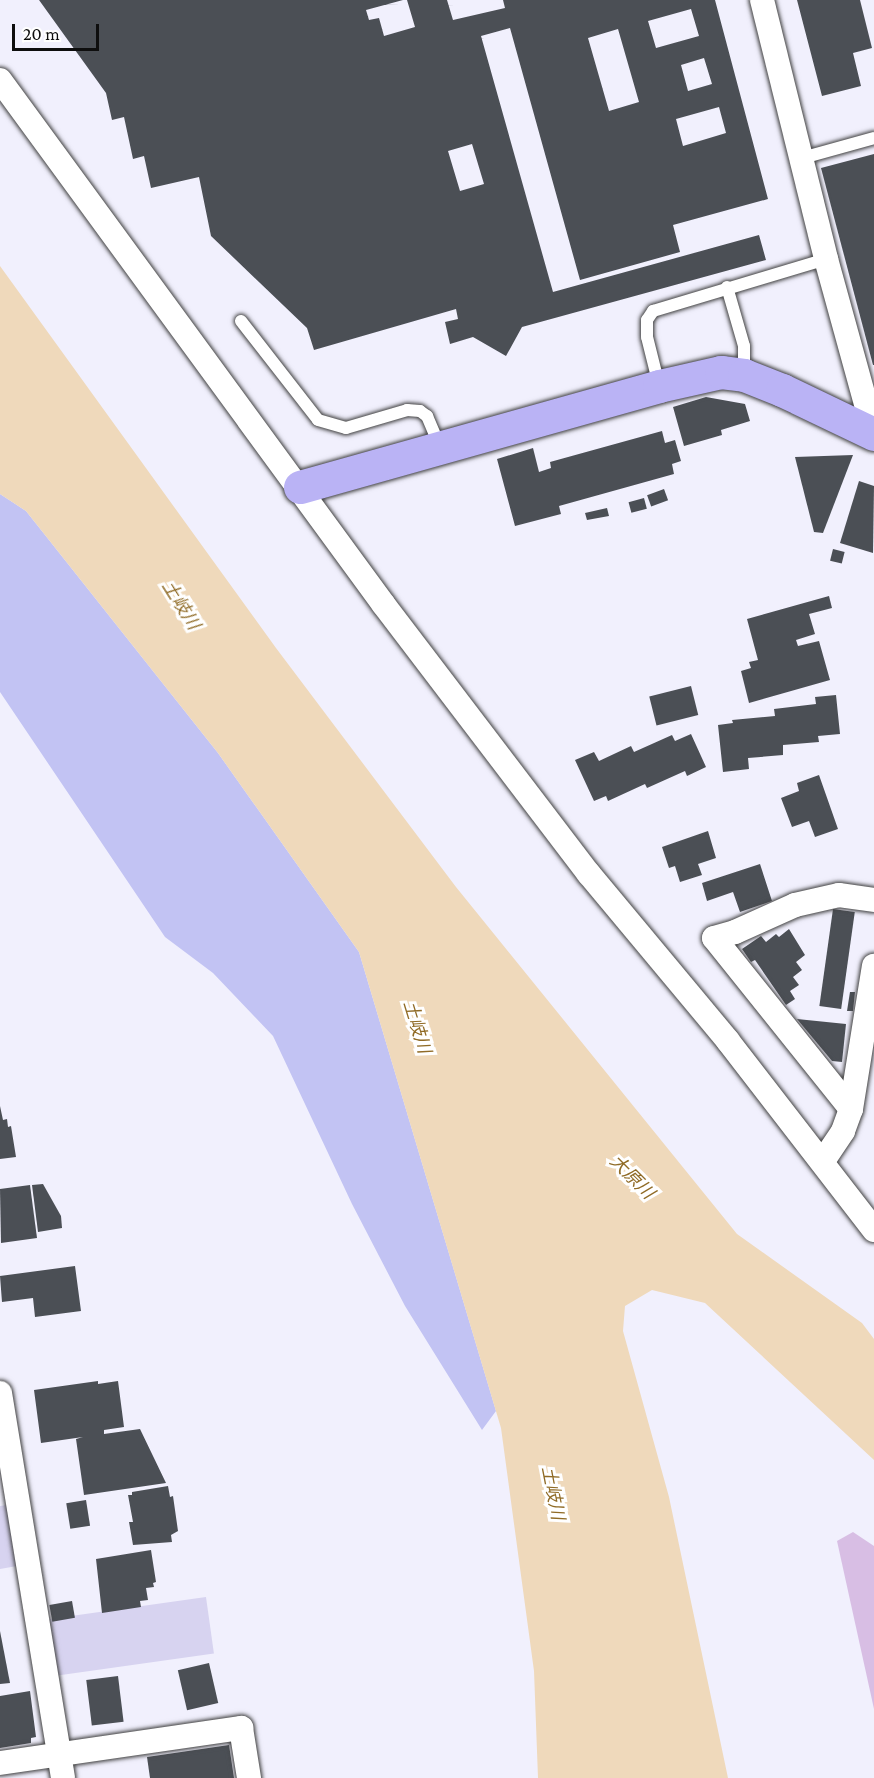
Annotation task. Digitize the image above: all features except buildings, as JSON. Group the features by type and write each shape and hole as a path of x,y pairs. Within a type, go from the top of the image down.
{"street":[{"path":"762,0 826,260 874,433"},
{"path":"0,80 300,487 384,605 589,874 728,1041 823,1161 874,1230"},
{"path":"300,487 659,386 721,372 744,375 782,390 874,433"},
{"path":"851,1109 714,938 735,932 795,905 839,895 874,900"},
{"path":"823,1161 843,1131 851,1109 874,966"},
{"path":"0,1393 63,1778"},
{"path":"0,1763 241,1728 249,1778"}],"lane":[{"path":"802,158 874,138"},
{"path":"659,386 647,337 647,321 653,311 727,287 826,260"},
{"path":"727,287 744,346 744,375"},
{"path":"241,321 318,420 346,428 407,410 420,411 427,416 440,448"}],"shaded area":[{"path":"7,1505 17,1566 0,1569 0,1506"},
{"path":"853,1532 874,1546 874,1709 837,1541"},
{"path":"206,1597 214,1653 51,1676 43,1620"}],"sand":[{"path":"0,494 26,511 218,753 359,952 496,1411 482,1430 405,1306 352,1204 273,1036 213,973 165,937 0,692"}],"water":[{"path":"0,266 276,648 456,887 737,1234 862,1323 874,1339 874,1460 705,1303 652,1290 625,1306 623,1331 669,1497 728,1778 538,1778 534,1671 501,1428 359,952 218,753 26,511 0,494"}],"water label":[{"name":"土岐川","path":"181,605"},
{"name":"土岐川","path":"417,1027"},
{"name":"大原川","path":"632,1177"},
{"name":"土岐川","path":"553,1493"}]}
